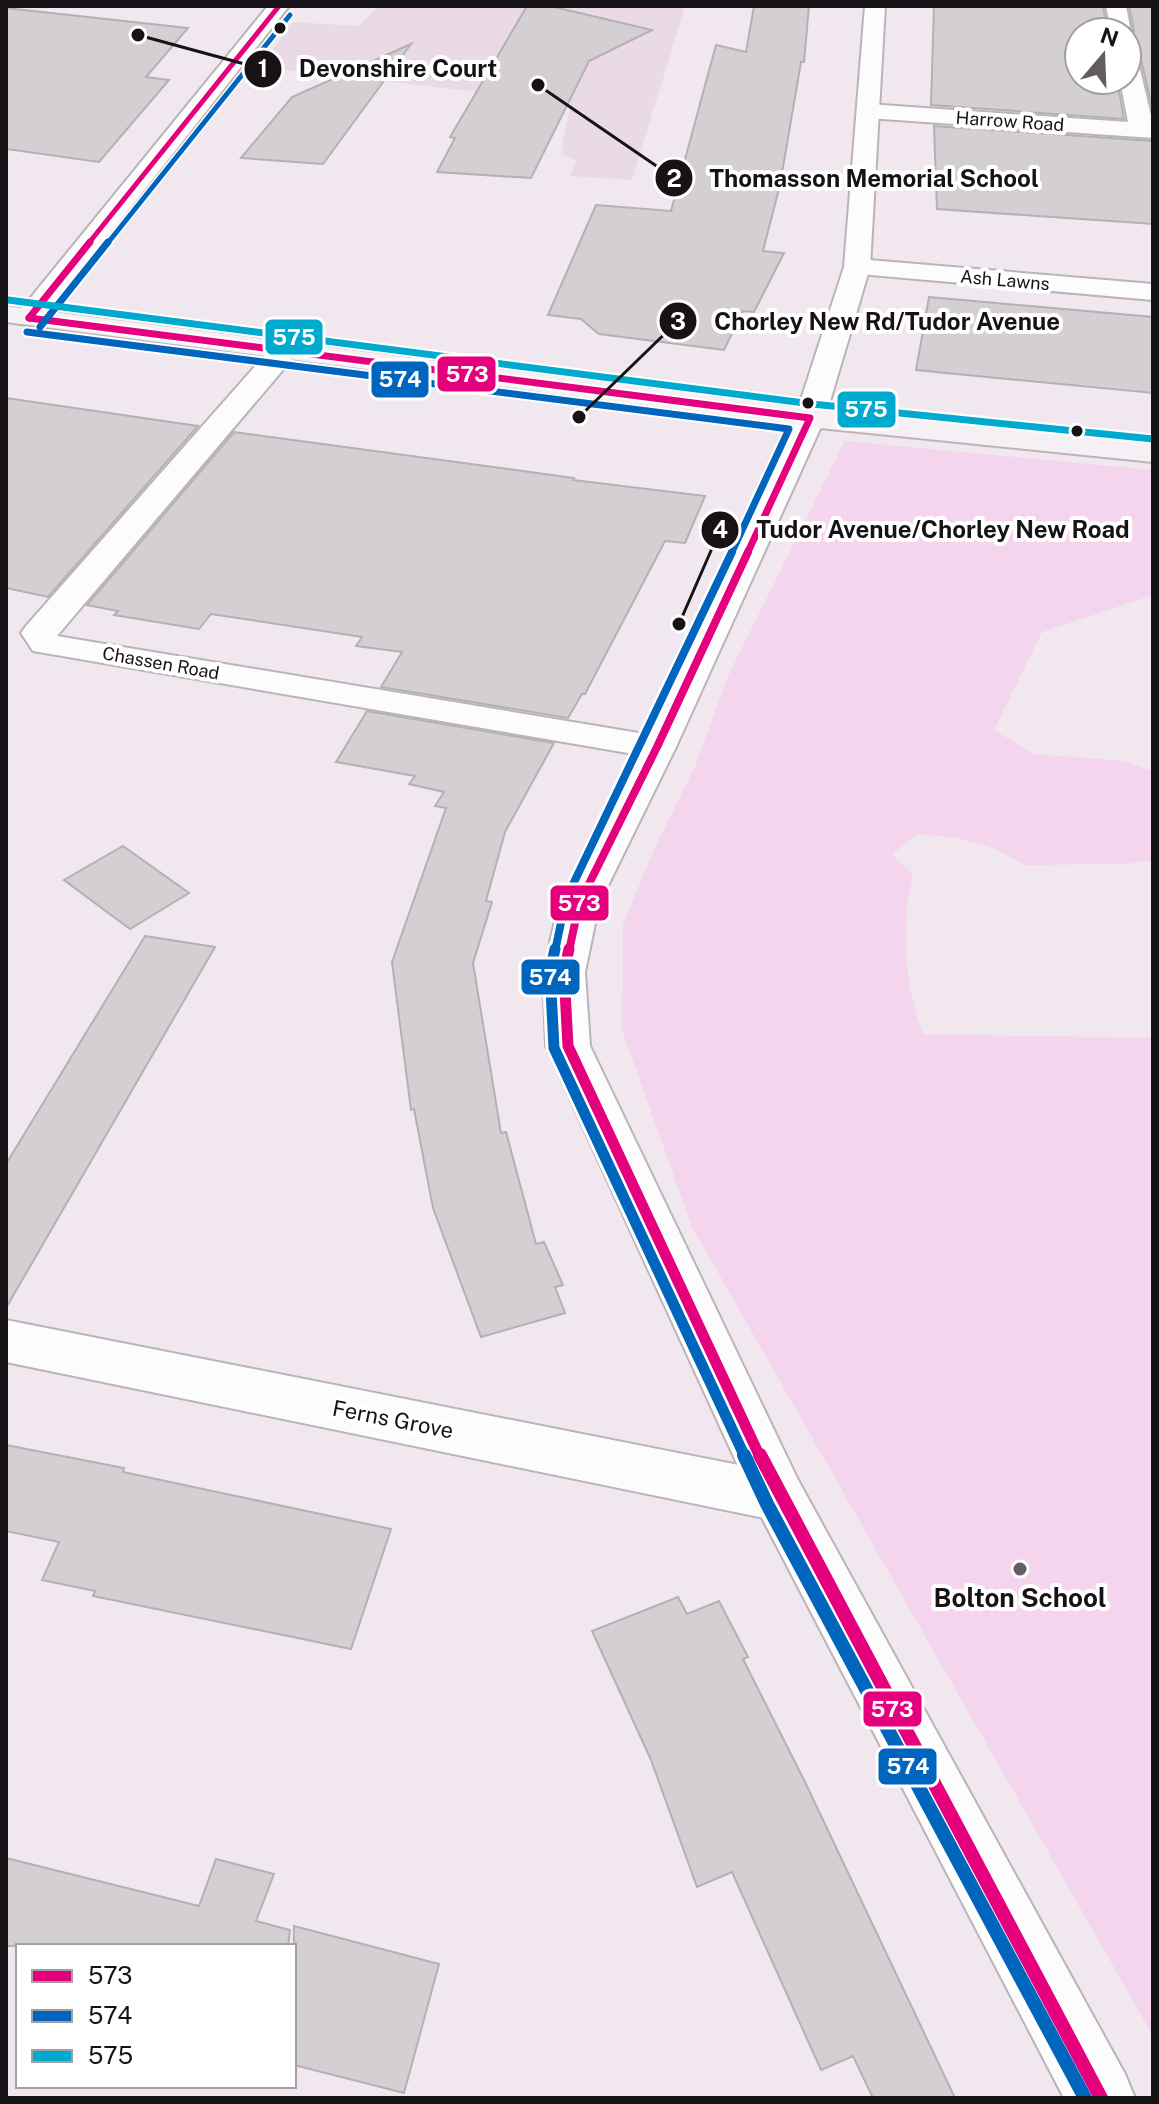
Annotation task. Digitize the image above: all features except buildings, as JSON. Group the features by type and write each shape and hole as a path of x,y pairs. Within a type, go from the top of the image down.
{"main road":[{"path":"18,316 810,418 1153,453"}],"street":[{"path":"18,316 279,6"},
{"path":"875,6 857,267 810,418 657,747 579,904 564,972 568,1046 779,1497 1101,2098"},
{"path":"1137,96 1147,130"},
{"name":"Harrow Road","path":"868,111 1147,130"},
{"name":"Ash Lawns","path":"857,267 1153,292"},
{"name":"Chassen Road","path":"283,352 38,633 45,644 657,747"},
{"name":"Ferns Grove","path":"6,1341 779,1497"}],"shaded area":[{"path":"379,6 685,6 632,180 570,176 576,161 561,153 571,102 259,67 293,22 359,26"},
{"name":"Bolton School","path":"845,441 1153,470 1153,595 1042,632 994,730 1034,754 1123,761 1153,771 1153,860 1127,864 1025,865 993,848 957,838 917,834 892,854 913,874 907,914 906,955 912,995 923,1034 1153,1038 1153,2036 692,1227 622,1030 623,925 652,854 696,764 729,674"}],"transit line":[{"name":"573","path":"29,318 279,6"},
{"name":"574","path":"40,327 290,15"},
{"name":"575","path":"8,300 812,404 1153,439"},
{"name":"573","path":"29,318 810,418 657,747 579,904 564,972 568,1046 779,1497 1101,2098"},
{"name":"574","path":"27,332 789,429 644,741 566,899 550,971 554,1048 767,1504 1085,2098"}],"place":[{"name":"Devonshire Court","path":"138,35"},
{"name":"Thomasson Memorial School","path":"538,85"},
{"name":"Chorley New Rd/Tudor Avenue","path":"579,417"},
{"name":"Tudor Avenue/Chorley New Road","path":"679,624"},
{"name":"Bolton School","path":"1020,1569"}]}
